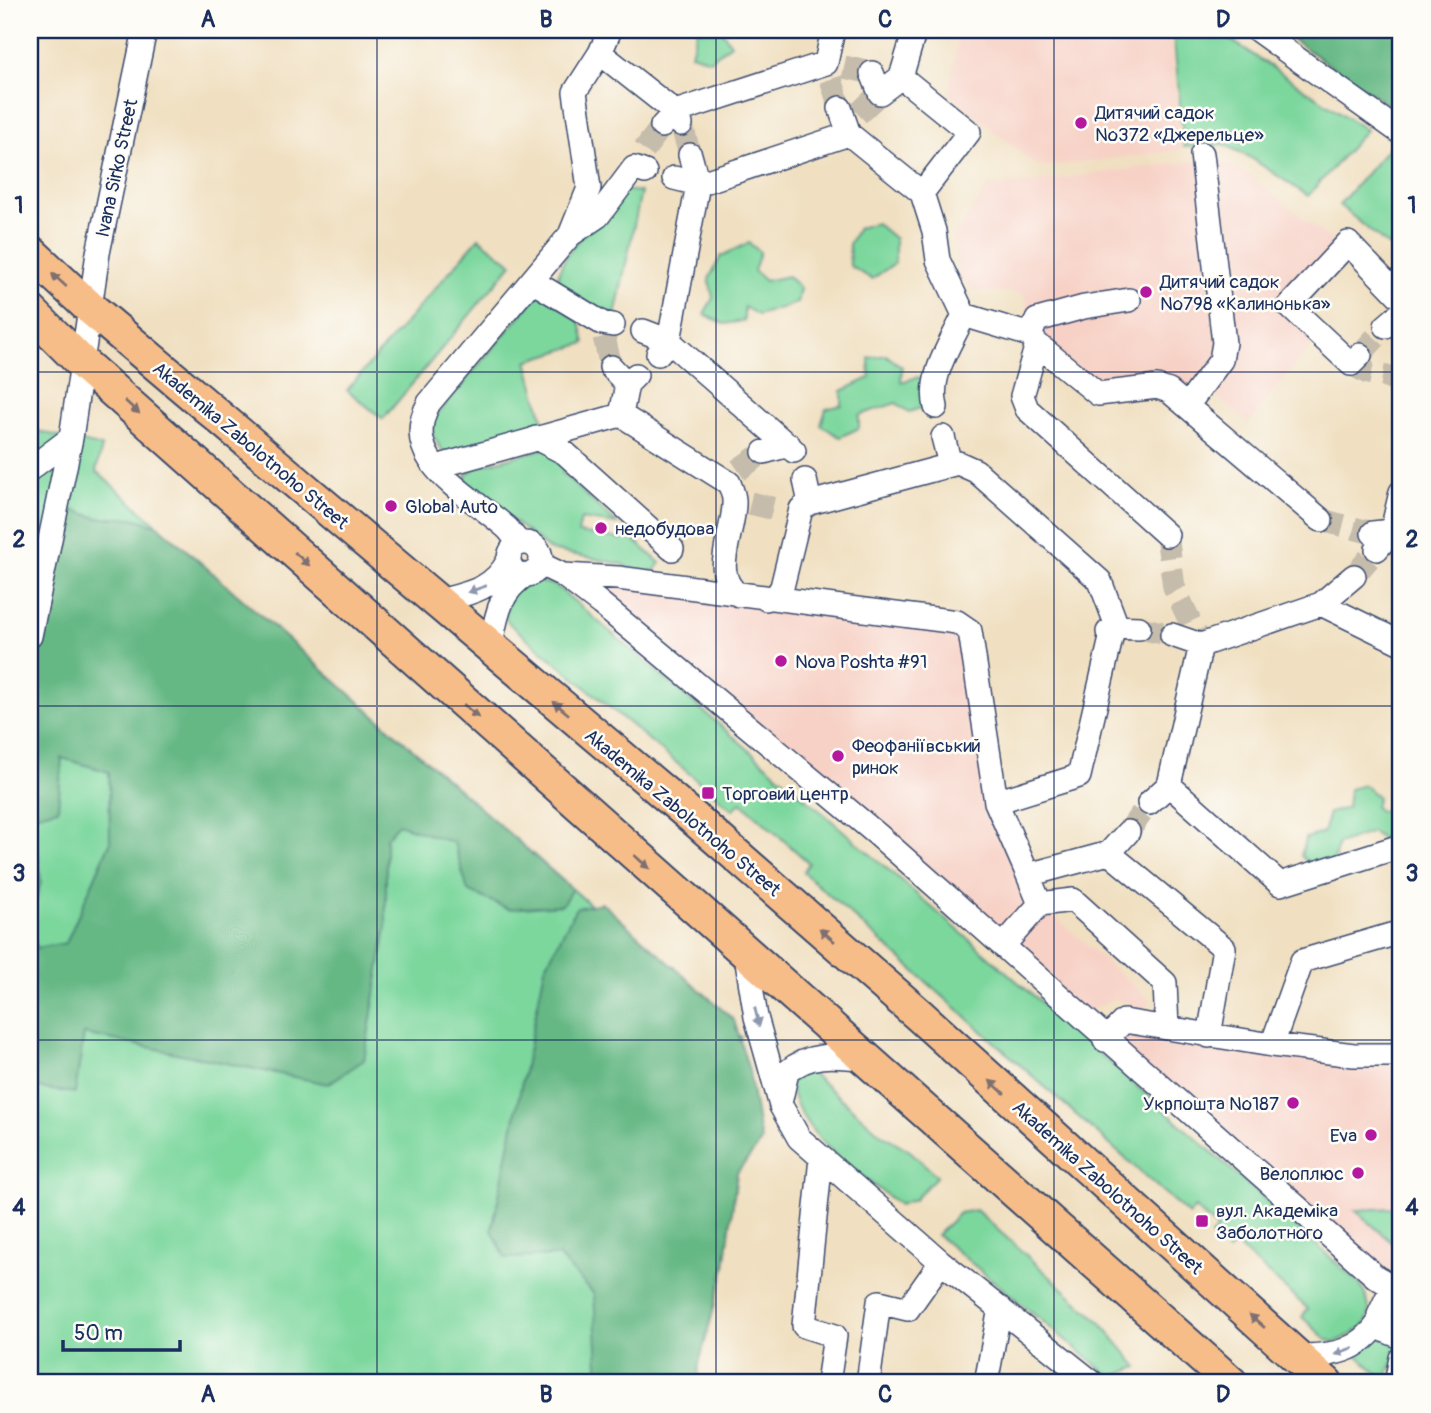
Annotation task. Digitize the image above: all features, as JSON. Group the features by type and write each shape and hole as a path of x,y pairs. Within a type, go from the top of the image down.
{"highway":[{"name":"Akademika Zabolotnoho Street","path":"30,252 89,307 490,649 697,821 1326,1383"},
{"path":"30,311 81,362 547,778 870,1059 1231,1383"}],"street":[{"name":"Ivana Sirko Street","path":"30,636 71,438 100,243 145,30"},
{"path":"570,235 589,188 575,92 600,52 610,30"},
{"path":"600,52 673,121 834,69 833,30"},
{"path":"915,30 901,77 969,132 922,194"},
{"path":"1257,30 1401,133"},
{"path":"674,178 698,184 849,119 922,194 934,231 938,260 964,315 1034,339 1098,394 1157,387 1168,391 1321,520"},
{"path":"1187,406 1221,360 1224,343 1202,154"},
{"path":"663,348 698,184 690,155"},
{"path":"641,163 598,216 570,235 429,403 421,416 419,441 424,454 500,521 523,561 564,575 618,578 957,622 970,631 996,802 1040,904"},
{"path":"1360,355 1351,364 1289,306 1348,243 1398,313"},
{"path":"532,281 607,328"},
{"path":"1129,299 1037,320 1022,396 1027,408 1167,535"},
{"path":"936,407 933,393 935,377 964,315"},
{"path":"643,331 792,448 764,452"},
{"path":"611,366 631,379 621,415"},
{"path":"436,467 621,415 737,489 723,575 729,589 739,595"},
{"path":"943,436 950,464"},
{"path":"30,468 71,438"},
{"path":"536,438 565,453 672,549"},
{"path":"796,509 958,463 976,471 1100,581 1115,621 1079,776 996,802"},
{"path":"766,599 778,596 782,587 796,509 805,480"},
{"path":"1386,538 1401,492"},
{"path":"435,602 486,587 523,561"},
{"path":"490,649 503,596 523,561"},
{"path":"564,575 869,828 1105,1040 1376,1277 1391,1302 1390,1334 1401,1336"},
{"path":"1172,635 1201,645 1321,604 1354,576"},
{"path":"601,604 618,578"},
{"path":"1321,604 1401,643"},
{"path":"1111,630 1139,628"},
{"path":"1149,803 1169,785 1201,645"},
{"path":"1169,785 1280,884 1401,846"},
{"path":"1028,875 1109,853 1128,832"},
{"path":"1109,853 1224,948 1209,1036"},
{"path":"1003,946 1040,904 1073,900 1165,984 1167,1028"},
{"path":"1272,1045 1302,961 1401,932"},
{"path":"745,950 756,1017 781,1106 799,1138 942,1262 1085,1380"},
{"path":"1105,1040 1124,1021 1272,1045 1354,1055 1401,1055"},
{"path":"781,1106 787,1072 794,1066 812,1057 870,1059"},
{"path":"821,1158 804,1326 835,1336 828,1383"},
{"path":"868,1383 879,1302 908,1308 942,1262"},
{"path":"1297,1356 1342,1353 1370,1336 1391,1302"},
{"path":"986,1383 1000,1308"},
{"path":"1398,1380 1401,1359"}],"shaded area":[{"name":"Дитячий садок №372 «Джерельце»","path":"959,30 1169,30 1181,150 1039,167 949,95"},
{"name":"Дитячий садок №798 «Калинонька»","path":"1200,160 1222,161 1243,171 1337,244 1278,306 1316,338 1249,423 1194,379 1183,389 1166,379 1152,376 1097,383 1030,328 1024,293 976,291 959,277 953,238 987,188"},
{"path":"568,568 962,618 999,791 1042,906 1150,1000 1143,1011 1114,998 1085,1014"},
{"path":"1135,1027 1401,1061 1401,1287 1119,1046"}],"green space":[{"path":"697,30 721,30 731,44 710,60 691,54"},
{"path":"1173,30 1216,30 1366,130 1308,196 1251,158 1224,144 1184,147"},
{"path":"1279,30 1401,30 1401,114"},
{"path":"1391,145 1401,153 1401,248 1397,253 1339,205"},
{"path":"625,190 641,192 615,316 602,315 558,281 560,270 574,246"},
{"path":"876,223 895,239 895,263 872,279 850,266 849,244 858,228"},
{"path":"479,238 512,264 383,419 347,390"},
{"path":"749,243 760,252 754,271 765,281 788,276 800,288 797,303 758,315 744,307 744,321 724,324 704,314 713,298 709,279 721,256"},
{"path":"541,291 580,322 585,343 527,361 543,420 538,431 452,455 443,452 432,434 433,419"},
{"path":"886,355 902,367 901,382 918,377 931,388 924,407 909,412 896,403 859,415 859,428 840,437 821,425 826,409 842,405 842,391 870,378 869,358"},
{"path":"30,429 102,447 96,471 741,1037 686,1383 30,1383"},
{"path":"546,448 568,465 562,473 617,524 581,519 578,533 621,539 623,530 660,563 655,570 638,575 622,564 550,550 467,484 466,475 476,467"},
{"path":"67,508 98,518 133,518 159,526 572,889 562,905 509,909 468,891 454,843 398,824 386,838 386,928 364,1060 328,1084 84,1034 75,1093 30,1087 30,931 37,948 66,943 110,843 109,772 62,758 58,809 30,816 30,692"},
{"path":"530,580 555,585 657,671 1060,1019 1359,1283 1369,1313 1363,1326 1336,1342 1327,1340 1302,1317 1308,1309 1235,1244 1228,1251 1211,1236 1217,1228 1195,1208 1189,1215 803,872 809,863 741,802 733,810 511,625 505,618 509,596"},
{"path":"1364,785 1378,797 1375,807 1380,812 1389,808 1401,818 1401,839 1388,844 1372,832 1338,844 1334,861 1314,868 1301,856 1306,838 1323,833 1329,813 1347,808 1349,789"},
{"path":"30,824 35,825 41,882 30,921"},
{"path":"602,903 734,1020 749,1071 761,1142 737,1173 725,1267 699,1364 698,1383 599,1383 594,1294 558,1256 505,1258 492,1230 545,968 576,908"},
{"path":"806,1068 880,1133 910,1151 937,1176 914,1200 899,1205 850,1167 819,1138 796,1104 790,1084"},
{"path":"1393,1208 1395,1245 1355,1210"},
{"path":"976,1210 1099,1321 1138,1367 1111,1377 937,1235 959,1213"},
{"path":"1379,1335 1401,1345 1385,1380 1357,1355"}],"tunnel":[{"path":"844,67 872,73"},
{"path":"831,79 840,108"},
{"path":"858,114 880,93"},
{"path":"644,150 662,126"},
{"path":"682,126 690,155"},
{"path":"1360,355 1386,326"},
{"path":"604,337 611,367"},
{"path":"1351,364 1368,373 1401,380"},
{"path":"738,470 764,452"},
{"path":"750,503 780,510"},
{"path":"1321,520 1373,533"},
{"path":"1167,535 1174,587 1201,645"},
{"path":"1354,576 1377,549"},
{"path":"1139,628 1172,635"},
{"path":"1128,832 1149,803"}],"place":[{"name":"Дитячий садок №372 «Джерельце»","path":"1081,123"},
{"name":"Дитячий садок №798 «Калинонька»","path":"1146,292"},
{"name":"Global Auto","path":"391,506"},
{"name":"недобудова","path":"601,528"},
{"name":"Nova Poshta #91","path":"781,661"},
{"name":"Феофаніївський ринок","path":"838,756"},
{"name":"Торговий центр","path":"708,793"},
{"name":"Укрпошта №187","path":"1293,1103"},
{"name":"Eva","path":"1371,1135"},
{"name":"Велоплюс","path":"1358,1173"},
{"name":"вул. Академіка Заболотного","path":"1202,1221"}]}
